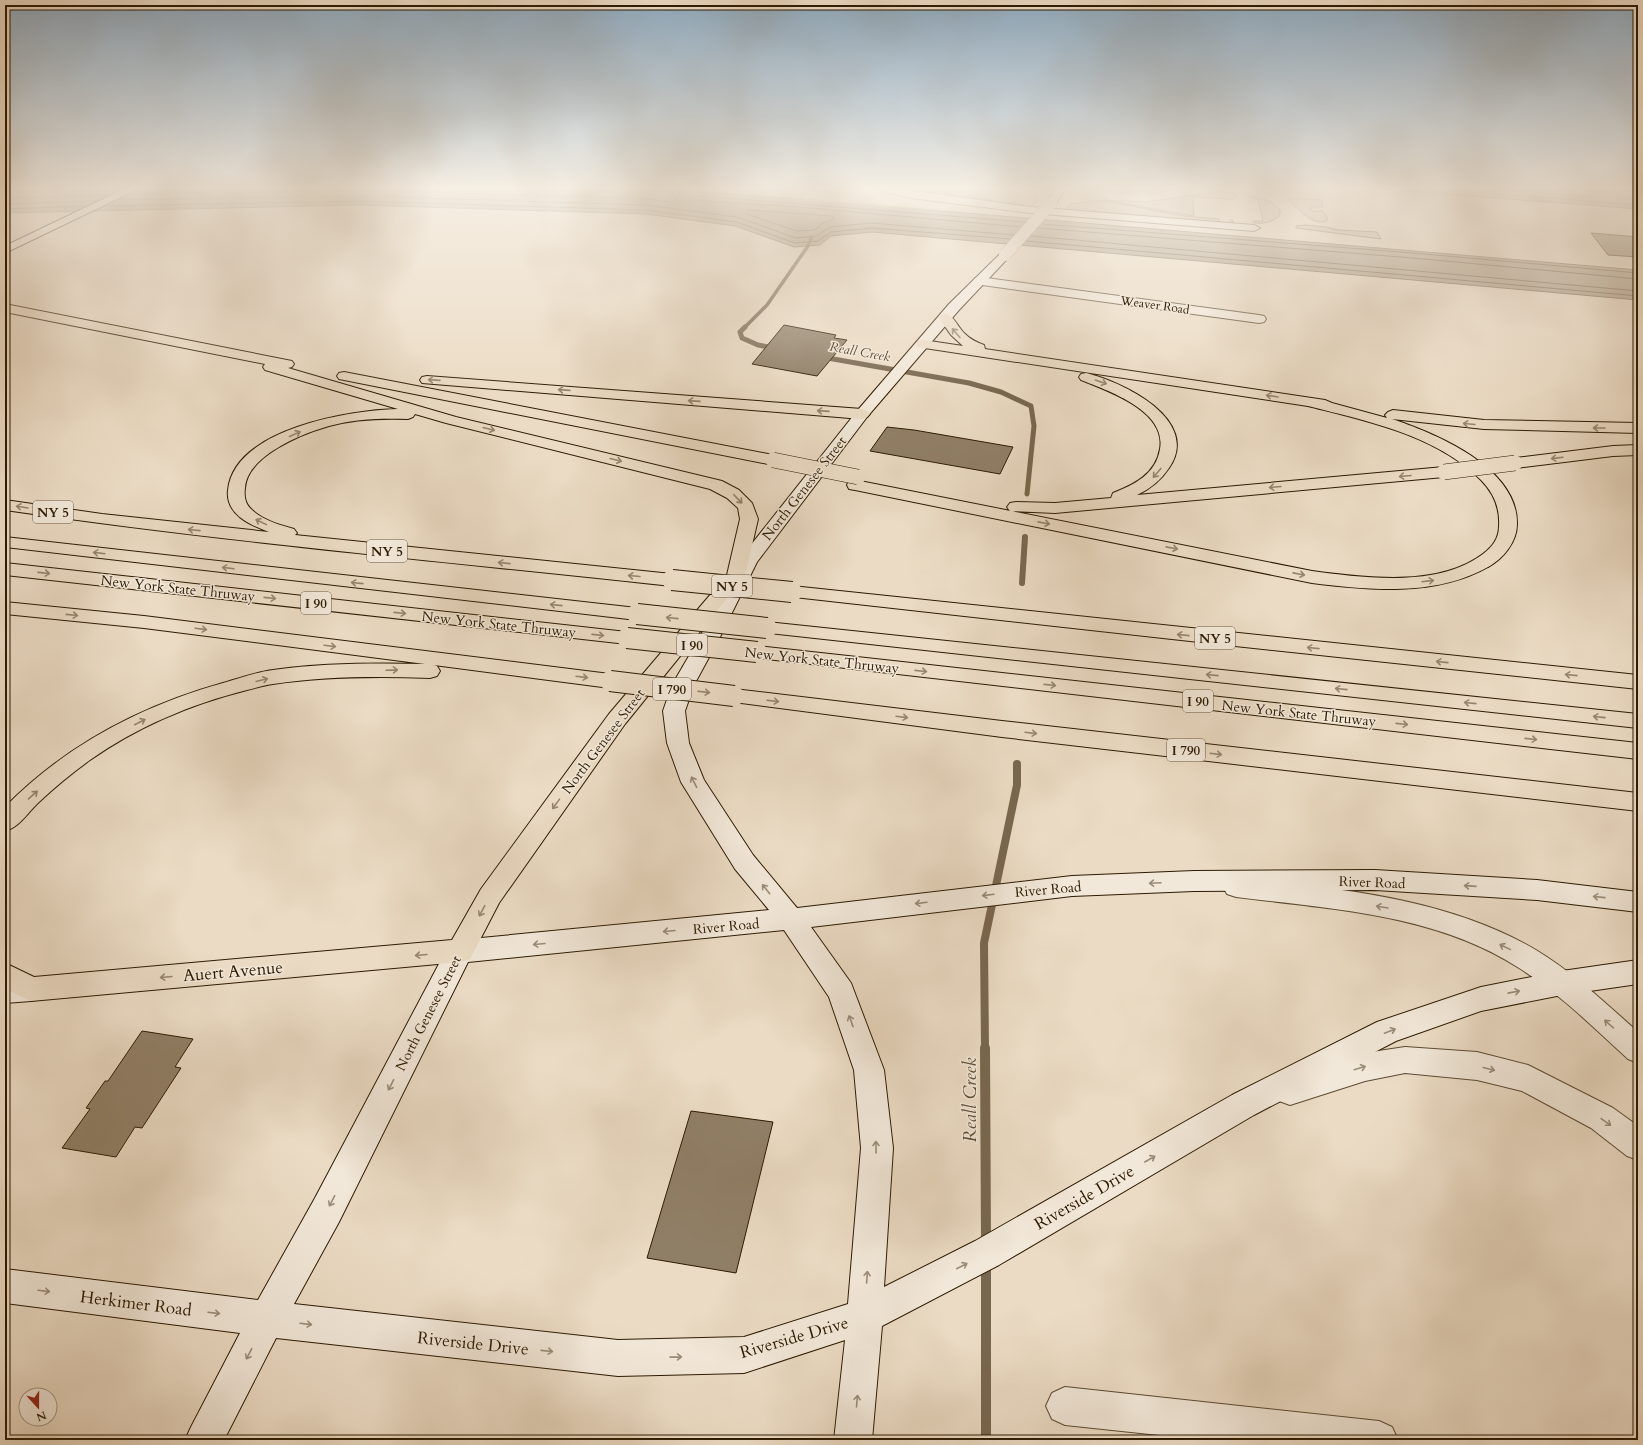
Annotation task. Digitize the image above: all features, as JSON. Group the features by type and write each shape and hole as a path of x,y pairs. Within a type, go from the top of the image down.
{"highway":[{"path":"5,308 307,368 1312,576 1358,583 1409,583 1439,579 1475,567 1495,555 1508,535 1508,511 1497,488 1485,474 1458,454 1436,441 1402,427 1310,402"},
{"path":"5,316 772,464"},
{"path":"946,318 961,339 972,346 996,354"},
{"path":"923,344 1413,418 1472,424 1529,427 1638,428"},
{"path":"908,360 945,355 972,356 1010,362 1081,375 1113,386 1136,398 1163,423 1170,437 1170,449 1164,465 1151,480 1129,493 1107,502"},
{"path":"270,367 451,420 716,485 733,494 746,506 749,519 743,568"},
{"path":"307,368 377,376 862,414"},
{"path":"324,544 273,528 248,516 238,504 236,490 240,473 253,458 274,443 303,430 324,423 357,417 394,413 416,414 451,420"},
{"path":"856,481 1004,506 1055,508 1444,472 1613,451 1638,450"},
{"name":"NY 5","path":"5,505 102,520 1638,682"},
{"name":"New York State Thruway","path":"5,542 637,614 1638,721"},
{"name":"North Genesee Street","path":"460,951 490,896 617,719 743,568"},
{"name":"New York State Thruway","path":"5,569 1638,751"},
{"path":"5,608 151,623 554,674"},
{"path":"5,822 16,810 62,769 114,735 157,713 209,693 270,678 307,673 399,670 554,674"},
{"name":"I 790","path":"554,674 1002,729 1638,802"},
{"name":"Auert Avenue","path":"18,990 460,951"},
{"path":"5,975 18,990"}],"main road":[{"name":"North Genesee Street","path":"743,568 862,414 954,307 1003,256"},
{"name":"Weaver Road","path":"979,281 1259,319"},
{"path":"743,568 710,637 683,685 674,711 678,743 693,782 744,862 791,919 841,992 869,1070 877,1148 865,1316 853,1440"},
{"name":"River Road","path":"460,951 791,919 1072,886 1194,881 1375,880 1537,890 1638,902"},
{"path":"1194,881 1386,907 1435,919 1478,934 1510,949 1562,983 1638,1050"},
{"name":"North Genesee Street","path":"204,1440 267,1319 327,1210 460,951"},
{"path":"1243,1105 1387,1031 1481,999 1562,983 1638,972"},
{"path":"1243,1105 1378,1064 1405,1060 1477,1066 1528,1078 1602,1118 1638,1145"},
{"name":"Riverside Drive","path":"267,1319 618,1358 744,1355 865,1316 1007,1241 1243,1105"},
{"name":"Herkimer Road","path":"5,1286 267,1319"},
{"path":"1066,1406 1379,1440"}],"water":[{"path":"1147,256 1478,256 1638,270 1638,300"}],"building":[{"path":"784,325 836,335 834,338 847,340 817,376 752,364"},
{"path":"887,427 914,430 1013,447 1000,474 870,451"},
{"path":"142,1031 193,1039 175,1067 181,1068 142,1128 135,1127 116,1157 62,1148 90,1109 86,1108 105,1081 108,1081"},
{"path":"691,1111 773,1122 736,1273 647,1258"}],"waterway":[{"name":"Reall Creek","path":"774,348 758,345 742,338 740,332 767,305 801,256"},
{"name":"Reall Creek","path":"822,357 969,383 1001,392 1031,406 1034,426 1027,494"},
{"name":"Reall Creek","path":"1022,583 1025,537"},
{"name":"Reall Creek","path":"985,1049 984,943 1017,785 1017,764"},
{"name":"Reall Creek","path":"985,1048 986,1244"},
{"name":"Reall Creek","path":"986,1262 986,1440"}]}
